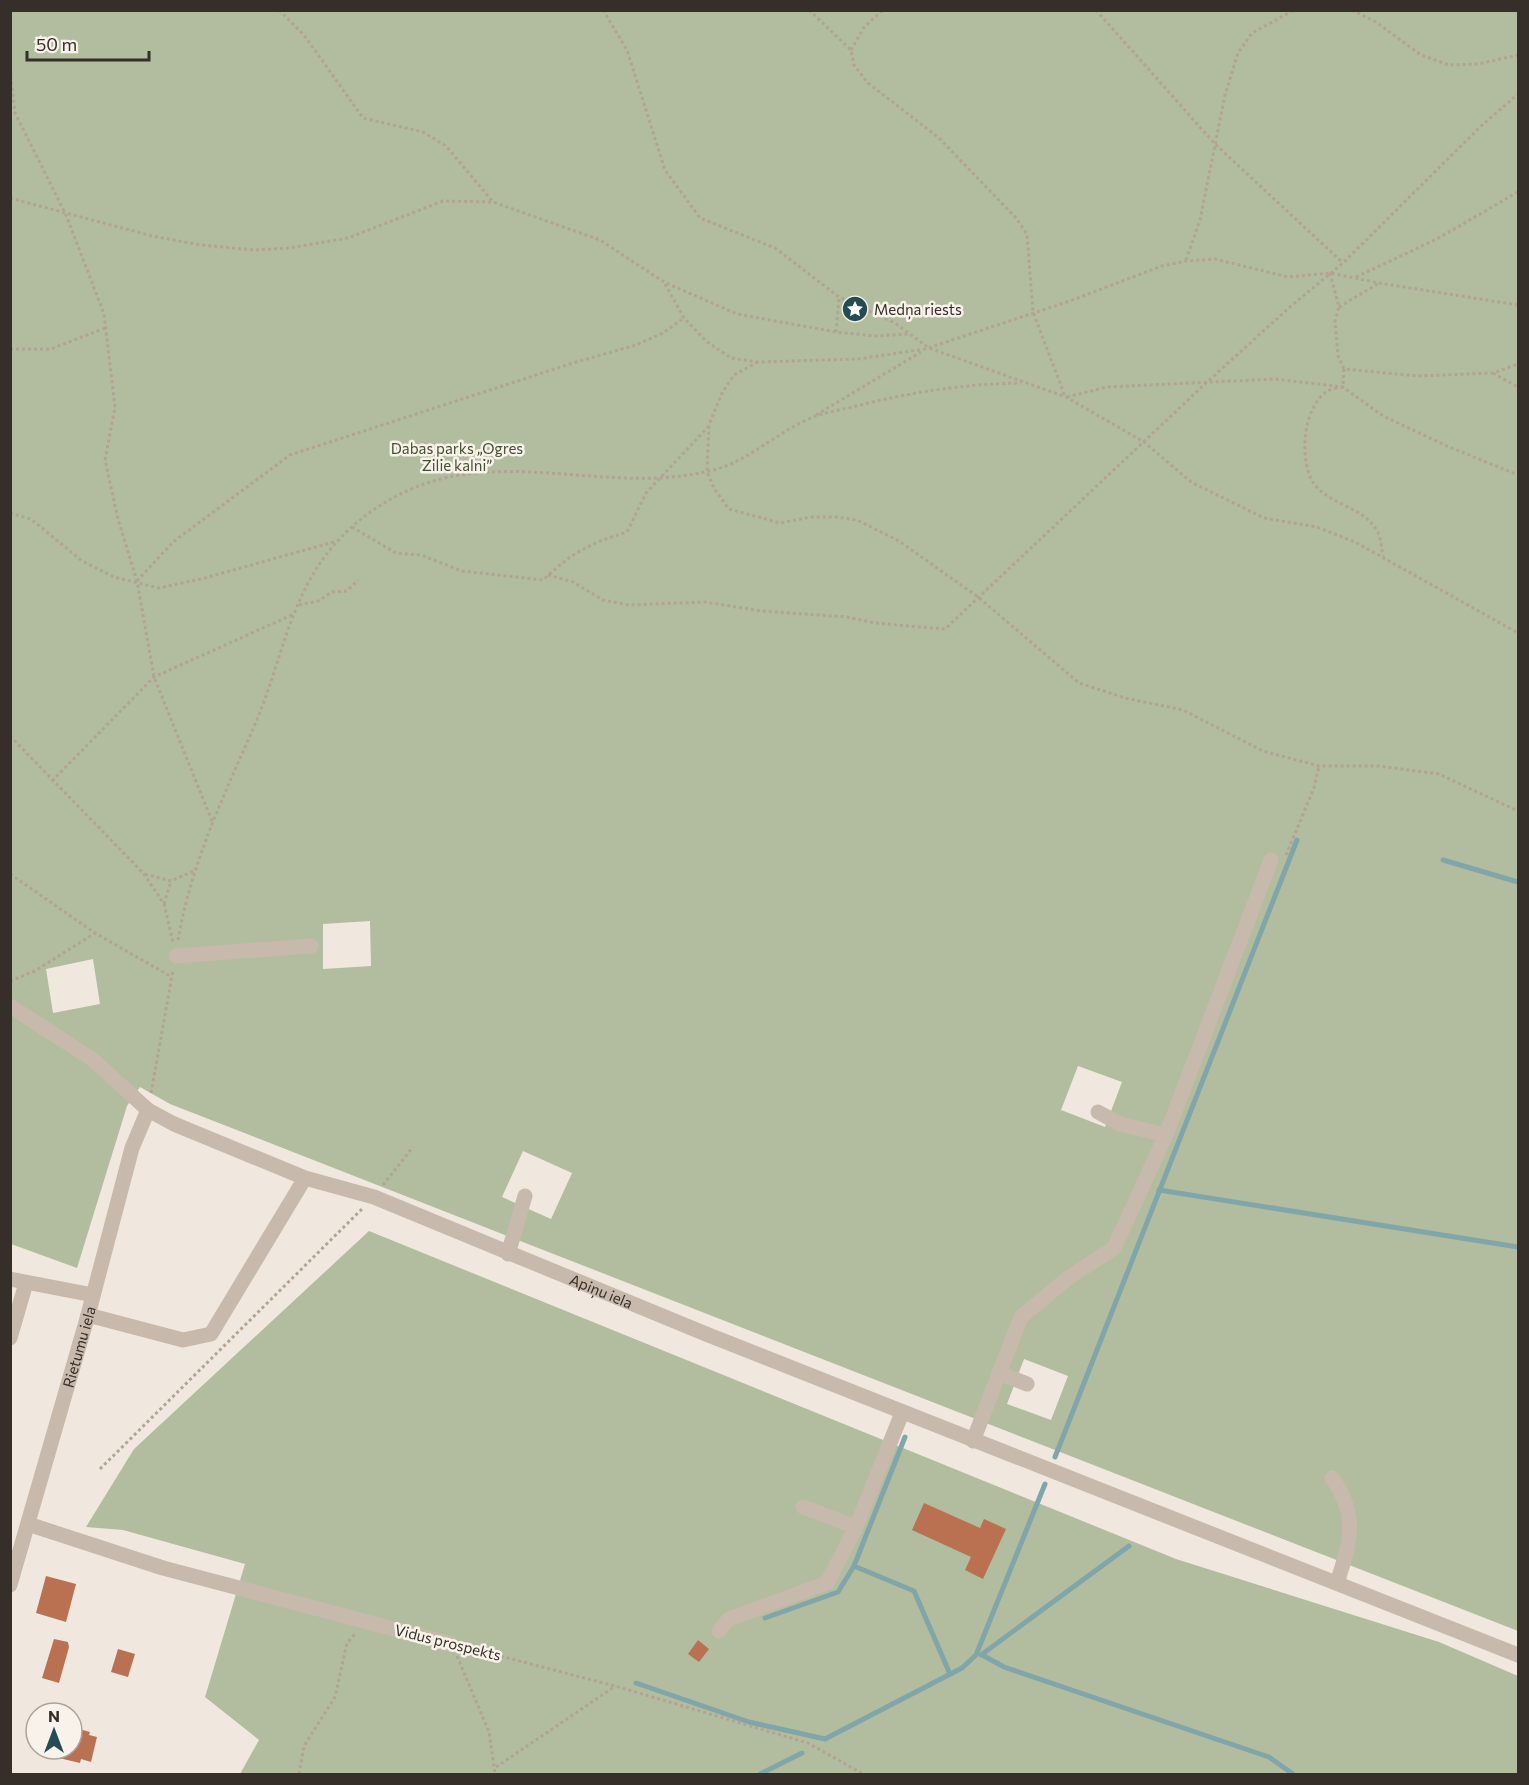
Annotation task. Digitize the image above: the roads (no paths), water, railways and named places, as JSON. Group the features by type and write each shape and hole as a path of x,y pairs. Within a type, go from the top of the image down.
{"street":[{"path":"974,1441 1020,1317 1068,1278 1113,1248 1166,1135 1278,860"},
{"path":"176,956 311,946"},
{"name":"Apiņu iela","path":"10,1006 92,1059 148,1110 174,1124 306,1178 374,1197 508,1254 902,1413 1518,1655"},
{"name":"Rietumu iela","path":"10,1585 88,1315 132,1148 148,1110"},
{"path":"1098,1112 1120,1124 1166,1135"},
{"path":"88,1315 183,1340 211,1334 306,1178"},
{"path":"508,1254 525,1196"},
{"path":"10,1280 93,1295"},
{"path":"10,1338 26,1283"},
{"path":"999,1373 1027,1383"},
{"path":"719,1631 729,1619 827,1583 856,1527 902,1413"},
{"path":"1332,1478 1351,1519 1350,1543 1337,1583"},
{"path":"803,1507 856,1527"},
{"name":"Vidus prospekts","path":"28,1524 163,1568 451,1644"}],"waterway":[{"path":"1055,1457 1297,840"},
{"path":"1443,860 1518,882"},
{"path":"1159,1190 1518,1247"},
{"path":"765,1618 838,1592 854,1566 905,1437"},
{"path":"636,1683 749,1722 825,1739 962,1668 976,1655 1045,1484"},
{"path":"981,1655 1129,1546"},
{"path":"854,1566 914,1591 950,1674"},
{"path":"984,1656 1004,1667 1269,1757 1293,1774"},
{"path":"760,1774 802,1753"}],"place":[{"name":"Medņa riests","path":"855,309"}],"park label":[{"name":"Dabas parks „Ogres Zilie kalni”","path":"457,456"}]}
